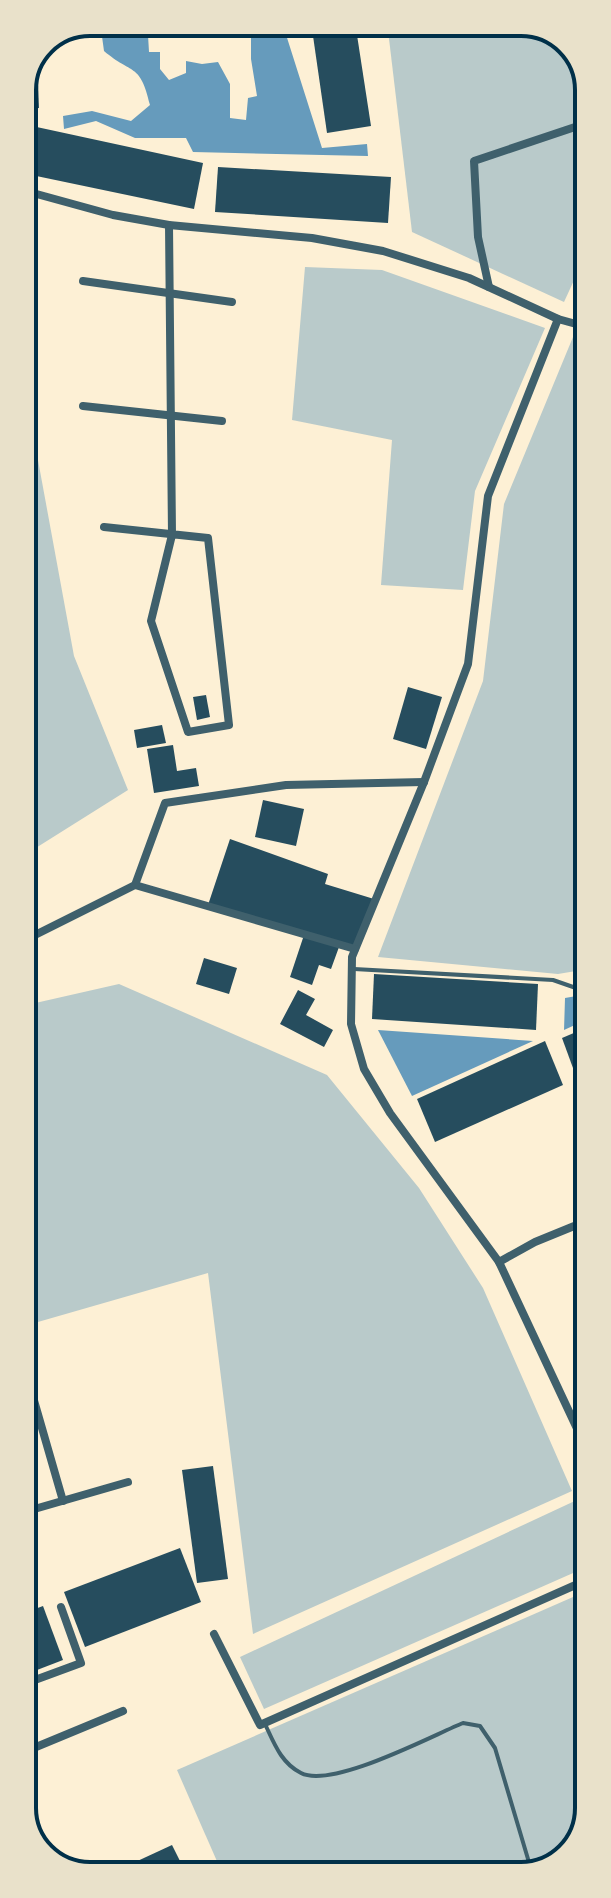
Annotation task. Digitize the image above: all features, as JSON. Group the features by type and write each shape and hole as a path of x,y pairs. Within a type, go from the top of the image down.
{"street":[{"path":"489,287 478,237 474,161 575,127"},
{"path":"36,194 113,215 169,225 312,238 383,251 489,287 575,324"},
{"path":"104,527 172,535 208,538 229,725 188,732 151,621 172,535 168,415 169,225"},
{"path":"83,281 232,302"},
{"path":"558,319 488,496 468,664 424,782 355,949 351,1024 364,1069 390,1113 499,1262 575,1424"},
{"path":"83,406 222,421"},
{"path":"135,885 165,803 286,785 424,782"},
{"path":"36,934 135,885 355,949"},
{"path":"499,1262 535,1242 575,1226"},
{"path":"36,1407 63,1501"},
{"path":"36,1509 128,1482"},
{"path":"214,1634 260,1725 575,1585"},
{"path":"36,1680 81,1663 61,1607"},
{"path":"36,1747 123,1711"}],"lane":[{"path":"352,969 553,980 575,988"},
{"path":"264,1723 279,1753 290,1766 313,1776 347,1771 463,1723 480,1726 495,1748 528,1861"}],"shaded area":[{"path":"389,36 525,36 554,47 569,66 575,90 575,278 564,302 412,232"},
{"path":"305,267 382,270 545,328 475,491 463,590 381,585 392,440 292,420"},
{"path":"573,337 575,971 558,974 378,957 483,681 504,504"},
{"path":"36,449 74,656 128,790 36,848"},
{"path":"119,984 327,1075 419,1188 483,1288 572,1491 253,1634 208,1273 36,1323 36,1003"},
{"path":"575,1501 575,1572 264,1709 240,1657"},
{"path":"575,1596 575,1815 564,1841 545,1856 521,1862 217,1862 177,1770"}],"water":[{"path":"102,36 148,36 149,52 160,52 160,69 169,80 186,73 186,61 202,64 218,62 230,84 230,118 246,120 248,98 257,96 251,36 286,36 322,148 367,144 368,156 193,152 186,138 135,138 96,121 64,129 63,116 92,111 131,121 150,105 138,75 104,51"},
{"path":"575,996 575,1025 564,1030 565,998"},
{"path":"378,1030 533,1041 412,1096"}],"building":[{"path":"313,36 357,36 371,126 327,133"},
{"path":"38,76 39,108 36,108"},
{"path":"36,127 203,163 194,209 36,176"},
{"path":"218,167 391,177 388,223 215,212"},
{"path":"408,687 442,697 426,749 393,739"},
{"path":"206,695 210,717 197,720 193,697"},
{"path":"162,725 166,743 137,748 134,730"},
{"path":"173,745 177,771 196,768 199,786 154,793 147,749"},
{"path":"263,800 304,809 296,846 255,837"},
{"path":"230,839 328,874 325,884 374,899 354,948 208,905"},
{"path":"304,935 339,947 331,969 319,965 312,985 290,977"},
{"path":"204,958 237,968 229,994 196,984"},
{"path":"374,974 538,984 536,1030 372,1019"},
{"path":"298,990 315,999 306,1015 333,1030 324,1047 280,1024"},
{"path":"575,1032 575,1074 562,1038"},
{"path":"545,1041 563,1085 435,1142 417,1099"},
{"path":"213,1466 228,1579 197,1583 182,1470"},
{"path":"180,1548 201,1602 85,1647 64,1592"},
{"path":"43,1606 63,1660 36,1670 36,1609"},
{"path":"172,1845 180,1862 135,1862"}]}
